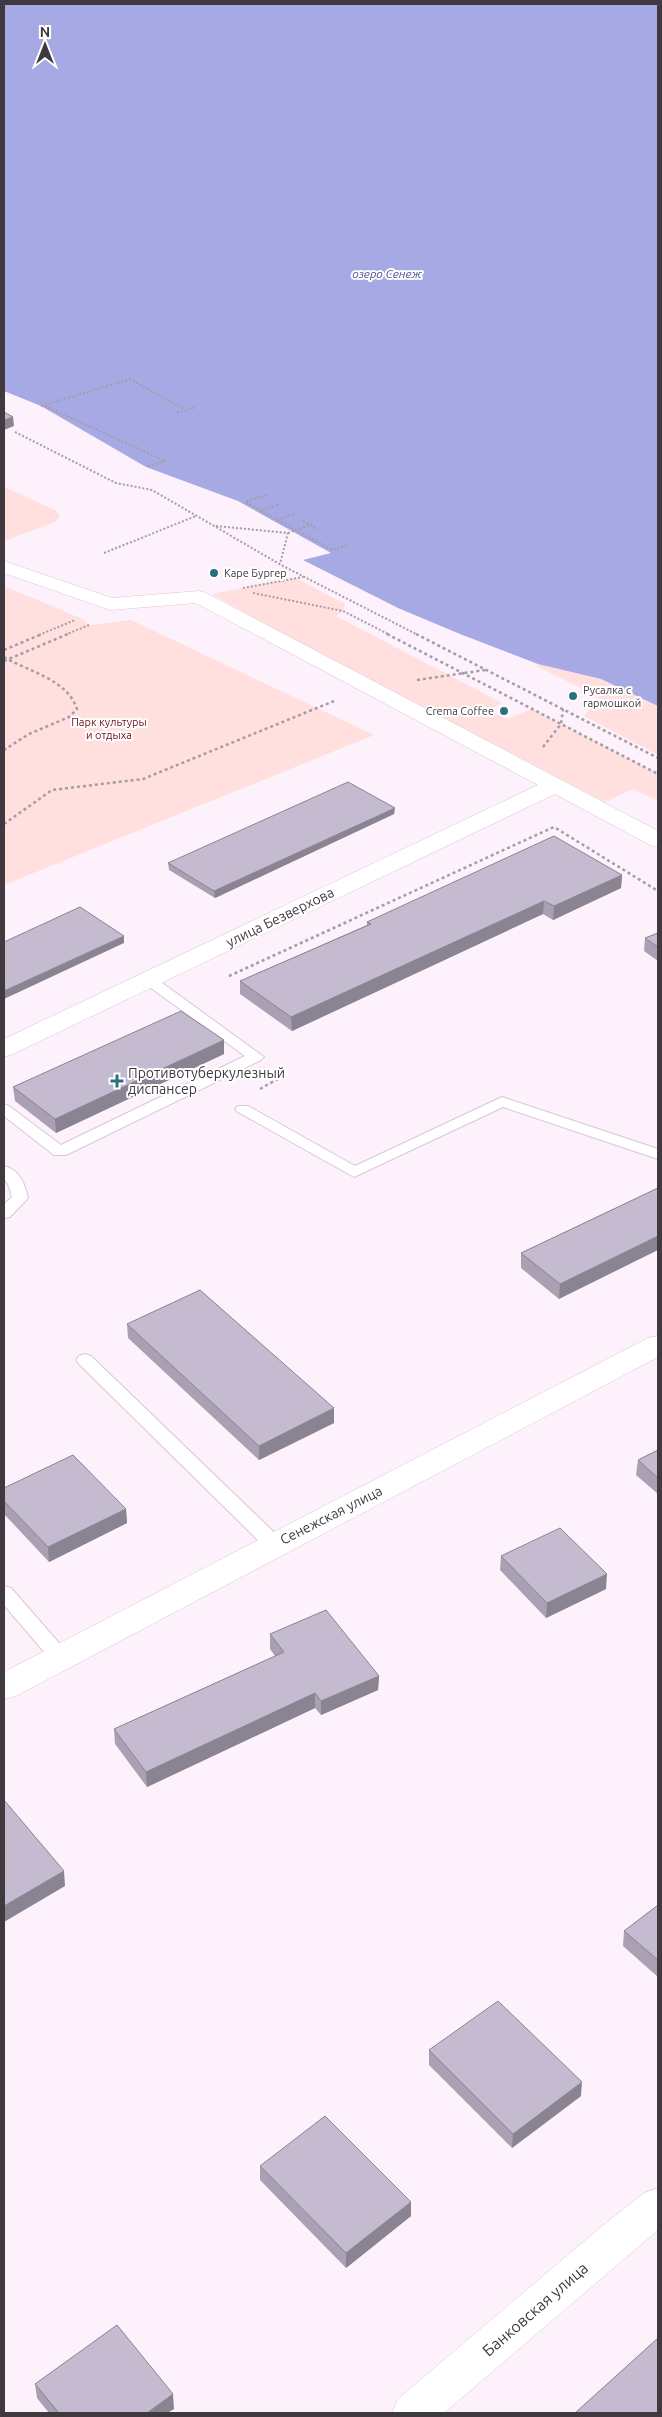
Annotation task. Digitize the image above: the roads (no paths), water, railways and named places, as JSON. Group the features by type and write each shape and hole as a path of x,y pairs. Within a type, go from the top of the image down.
{"street":[{"path":"4,567 110,604 199,597 658,840"},
{"name":"улица Безверхова","path":"4,1049 556,786"},
{"name":"Сенежская улица","path":"4,1687 59,1656 658,1345"},
{"name":"Банковская улица","path":"413,2413 615,2240 658,2206"}],"lane":[{"path":"4,1109 60,1152 256,1057 148,980"},
{"path":"243,1109 354,1172 502,1102 658,1154"},
{"path":"4,1171 16,1182 20,1198 4,1213"},
{"path":"85,1360 274,1544"},
{"path":"4,1593 59,1656"}],"water":[{"name":"озеро Сенеж","path":"4,4 658,4 658,706 601,679 538,664 398,608 303,560 331,553 238,501 146,467 41,406 4,391"}],"place":[{"name":"Каре Бургер","path":"214,573"},
{"name":"Русалка с гармошкой","path":"573,696"},
{"name":"Crema Coffee","path":"504,711"},
{"name":"Противотуберкулезный диспансер","path":"117,1081"}],"park label":[{"name":"Парк культуры и отдыха","path":"109,728"}]}
